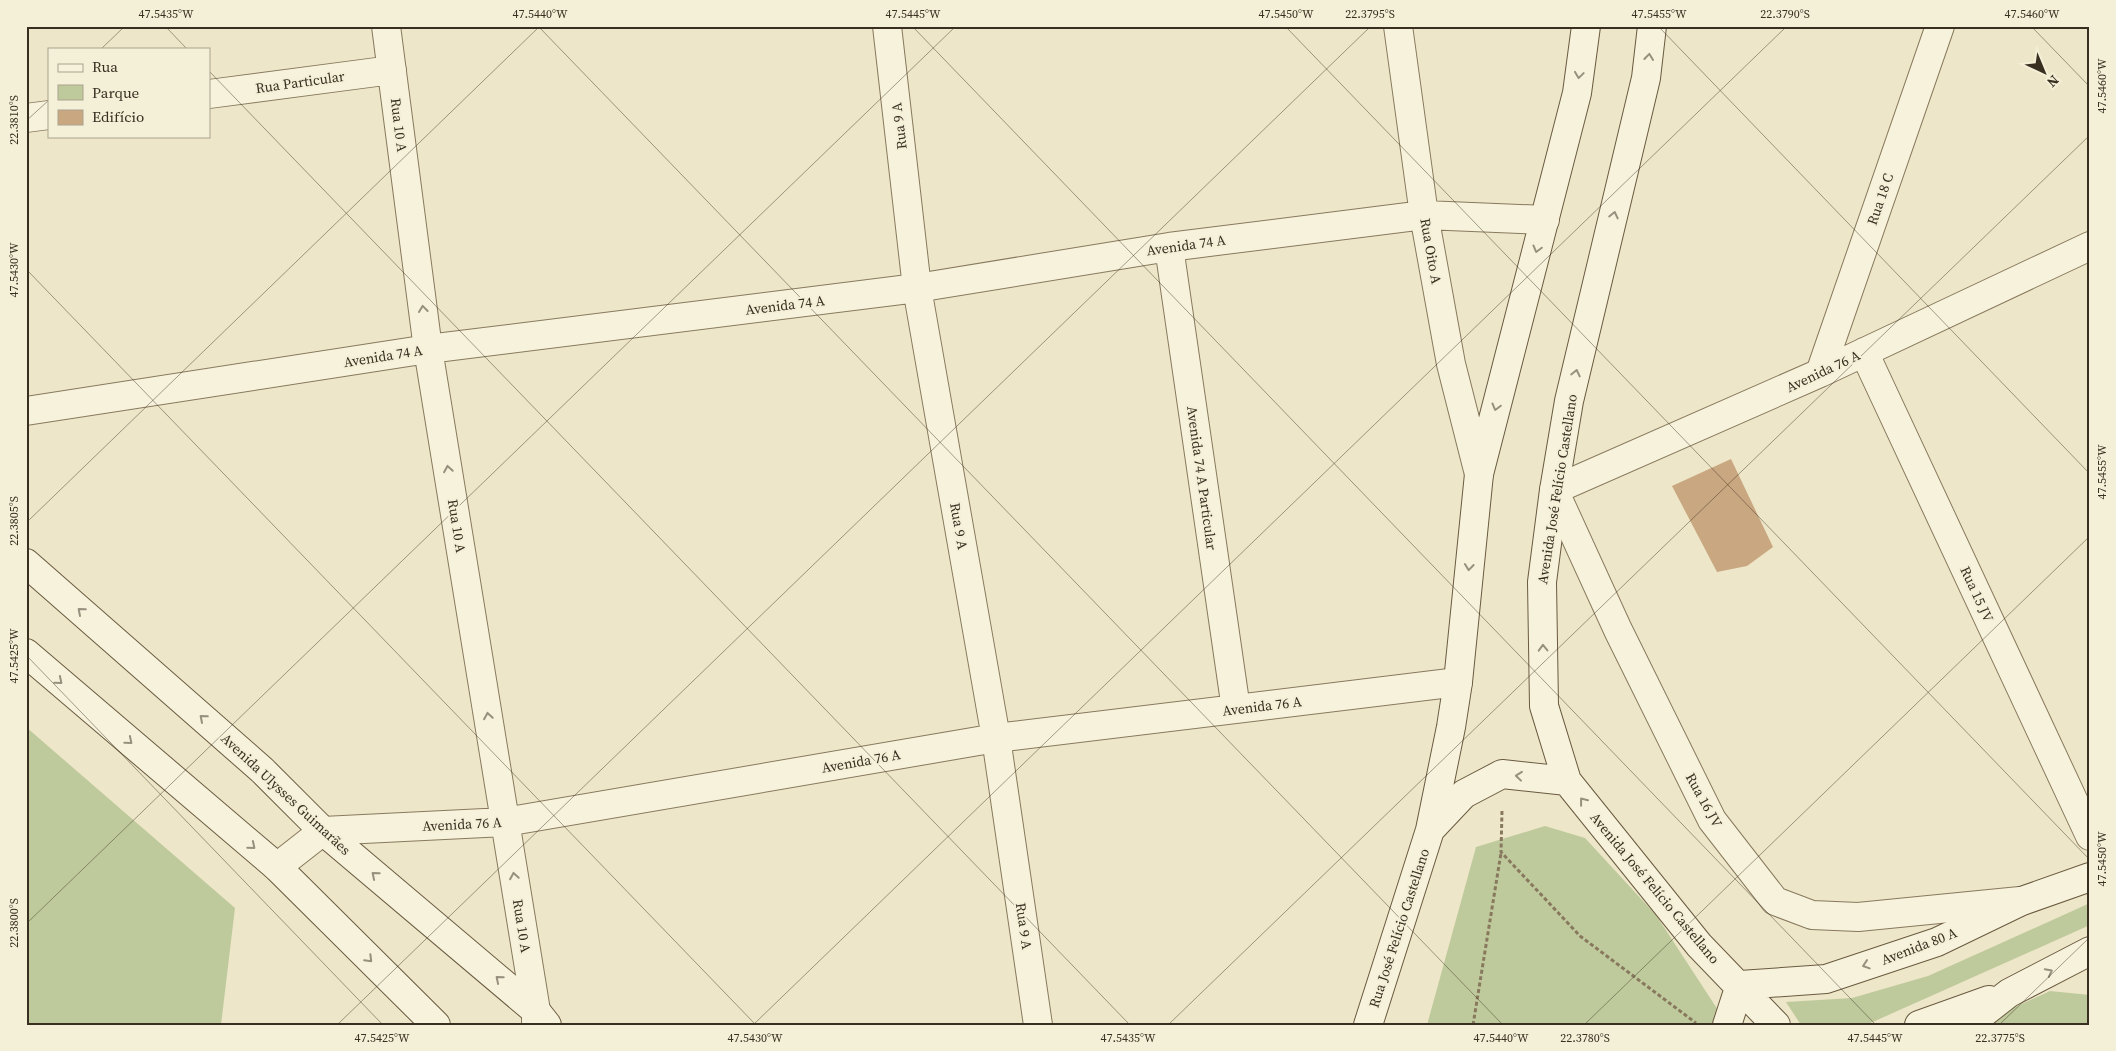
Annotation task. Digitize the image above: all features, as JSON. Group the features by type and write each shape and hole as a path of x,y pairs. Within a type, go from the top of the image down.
{"street":[{"name":"Rua 10 A","path":"386,26 428,350 505,822 540,1020"},
{"name":"Rua 9 A","path":"887,26 917,288 996,738 1038,1025"},
{"name":"Rua Oito A","path":"1398,26 1424,215 1452,364 1479,474"},
{"path":"1430,830 1458,682 1479,474 1576,93 1586,26"},
{"name":"Avenida José Felício Castellano","path":"1652,26 1646,78 1569,401 1554,490 1542,582 1544,706 1567,781 1700,945 1776,1025"},
{"name":"Rua 18 C","path":"1820,373 1940,26"},
{"name":"Rua Particular","path":"210,94 392,70"},
{"path":"26,118 48,116"},
{"name":"Avenida 74 A","path":"26,411 428,350 917,288 1168,247 1424,215 1545,220"},
{"name":"Avenida 76 A","path":"1554,490 1820,373 2090,246"},
{"name":"Avenida 74 A Particular","path":"1168,247 1236,709"},
{"name":"Rua 15 JV","path":"1864,352 2090,836"},
{"name":"Rua 16 JV","path":"1554,490 1618,630 1712,820 1775,901 1812,915 1858,917 2022,901"},
{"name":"Avenida Ulysses Guimarães","path":"26,563 262,770 323,831 540,1020"},
{"path":"26,653 278,867 436,1025"},
{"name":"Avenida 76 A","path":"323,831 505,822 996,738 1458,682"},
{"path":"1430,830 1464,794 1502,774 1567,781"},
{"name":"Rua José Felício Castellano","path":"1368,1025 1430,830"},
{"path":"278,867 323,831"},
{"name":"Avenida 80 A","path":"1740,985 1826,979 1937,942 2022,901 2090,877"},
{"path":"1919,1025 2009,993 2090,951"},
{"path":"1727,1025 1740,985"},
{"path":"1968,1025 2009,993"}],"path":[{"path":"1473,1025 1501,852 1502,774"},
{"path":"1501,852 1580,936 1698,1025"}],"green space":[{"path":"26,727 235,908 221,1025 26,1025"},
{"path":"1545,826 1585,838 1656,915 1718,1010 1712,1025 1427,1025 1476,847"},
{"path":"2090,903 2090,925 1866,1025 1801,1025 1786,1002 1852,998 1928,976"},
{"path":"2050,991 2090,995 2090,1025 1992,1025 2013,1008"}],"building":[{"path":"1731,459 1773,547 1747,566 1717,572 1672,486"}]}
